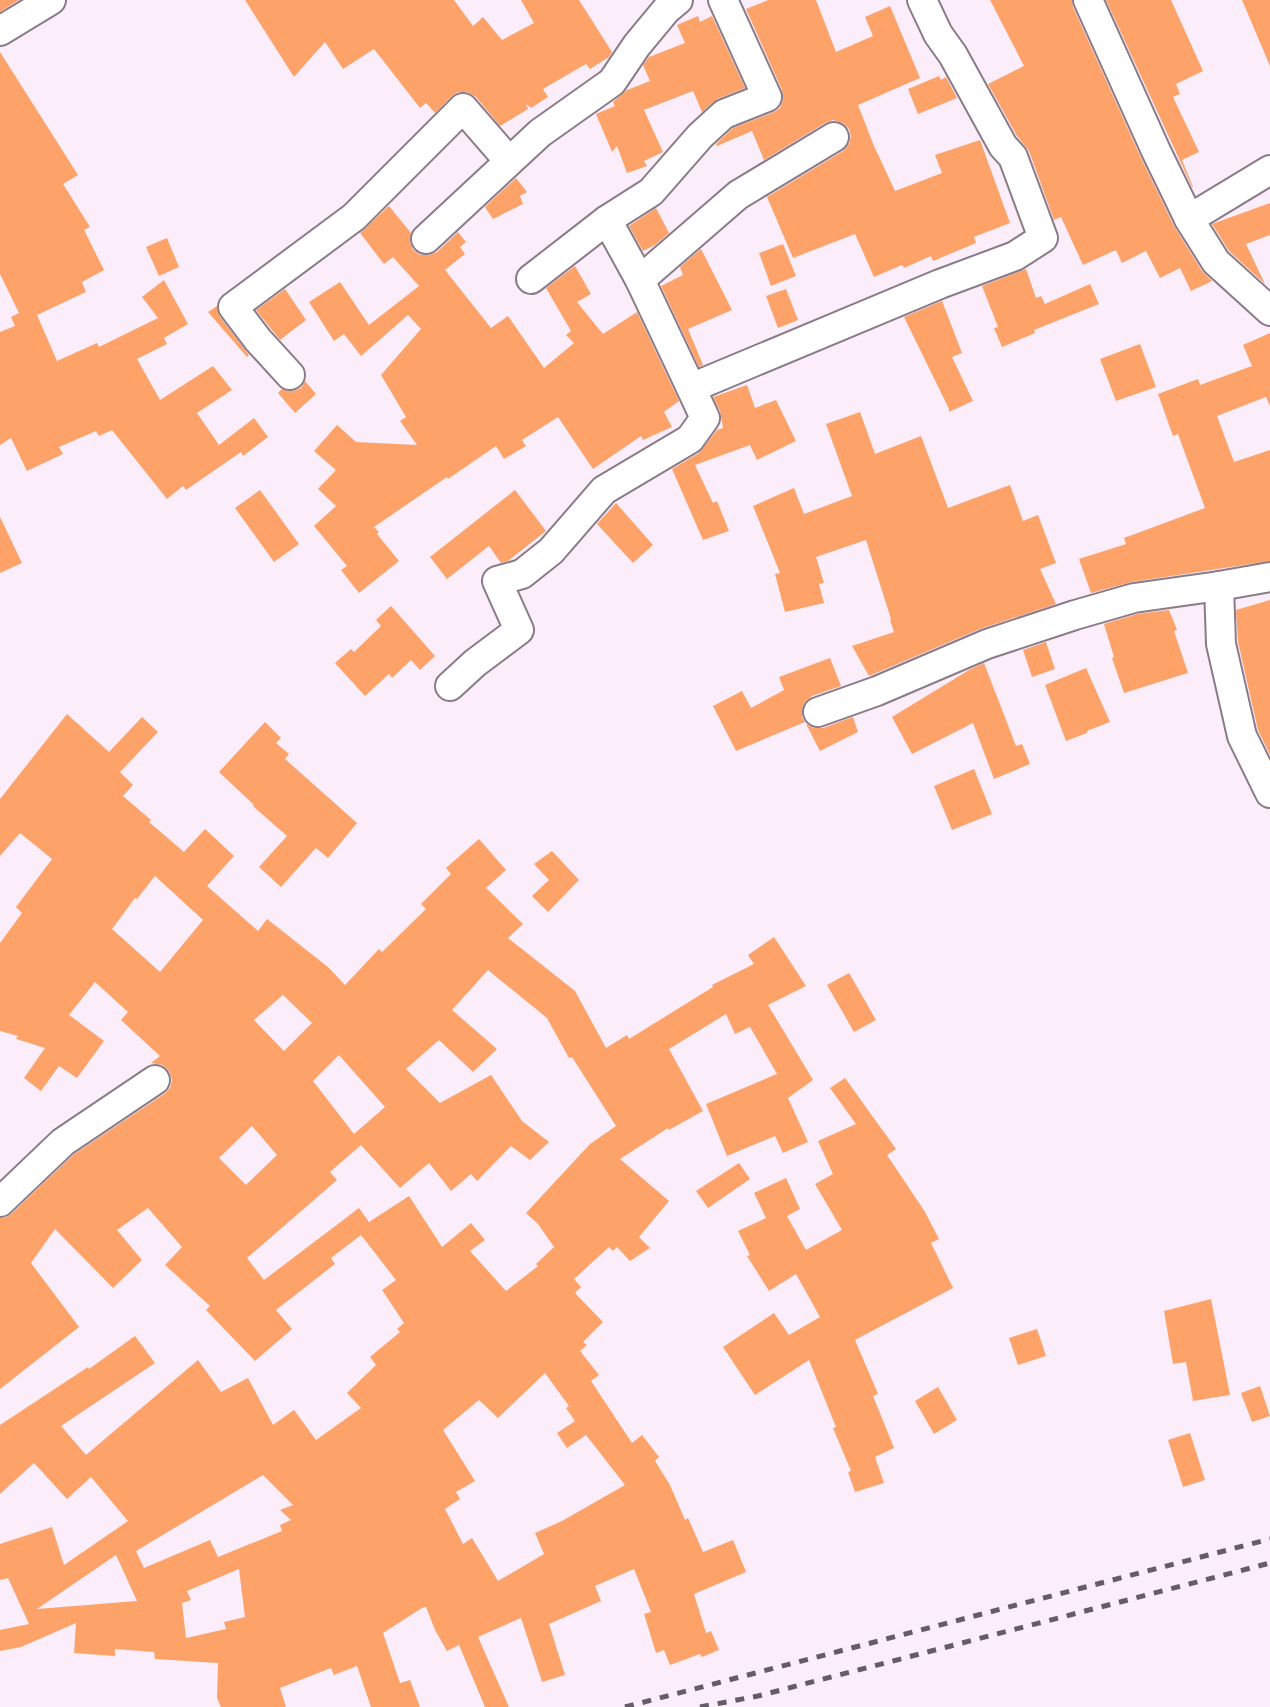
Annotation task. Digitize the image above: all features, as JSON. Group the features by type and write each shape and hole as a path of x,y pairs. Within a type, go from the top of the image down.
{"street":[{"path":"0,30 51,0"},
{"path":"426,239 540,133 612,82 637,45 666,10 678,0"},
{"path":"531,279 607,220 651,192 700,136 724,114 767,97 723,0"},
{"path":"691,388 940,284 1015,256 1043,237 1013,157 1003,145 953,55 938,34 922,0"},
{"path":"1088,0 1189,219 1216,262 1270,311"},
{"path":"290,375 233,307 354,216 463,108 509,161"},
{"path":"640,280 737,195 834,137"},
{"path":"1189,219 1270,170"},
{"path":"450,686 475,663 519,630 497,581 522,574 551,551 604,490 690,439 705,418 640,280 607,220"},
{"path":"818,712 877,691 987,644 1075,615 1134,598 1270,577"},
{"path":"1219,586 1221,644 1242,736 1270,793"},
{"path":"0,1202 63,1142 155,1080"}],"building":[{"path":"0,0 19,0 0,12"},
{"path":"245,0 454,0 473,26 483,17 502,40 534,23 521,0 579,0 612,52 609,57 590,69 586,64 543,89 548,97 531,108 526,104 528,109 500,126 476,97 467,92 458,92 435,113 426,103 420,108 374,49 343,69 325,42 294,77"},
{"path":"768,0 816,0 836,52 873,36 865,17 890,6 920,78 858,105 895,191 942,173 935,155 980,140 1010,223 974,237 976,243 933,261 931,256 874,277 855,234 793,258 767,197 843,151 851,136 843,123 833,120 764,160 752,131 717,146 733,128 774,112 780,108 783,100 782,90 746,9"},
{"path":"990,0 1072,0 1141,158 1174,226 1202,271 1212,281 1191,291 1180,268 1160,278 1146,251 1122,263 1116,250 1083,265 1061,217 1054,220 1029,151 1017,136 988,84 1024,66"},
{"path":"1106,0 1171,0 1203,71 1176,84 1180,94 1173,97 1199,152 1182,160 1193,187 1192,187"},
{"path":"1242,0 1270,0 1270,66"},
{"path":"698,16 700,22 712,16 745,88 717,99 702,112 693,91 644,110 663,152 644,161 647,166 627,173 617,146 612,152 596,114 615,106 613,102 627,90 650,81 643,65 649,57 685,43 677,25"},
{"path":"0,52 78,175 63,184 90,227 84,230 104,270 82,282 86,292 37,315 57,361 97,343 99,347 158,318 142,297 164,280 188,324 164,338 167,344 137,359 160,400 213,366 232,390 197,413 219,445 254,418 268,437 243,456 241,452 186,490 183,486 167,499 112,430 99,436 96,431 59,447 63,454 27,471 11,438 0,445 0,332 15,326 11,317 19,313 0,274"},
{"path":"939,76 941,80 946,77 957,98 918,114 908,89"},
{"path":"516,178 527,192 520,196 523,204 493,219 485,207"},
{"path":"1270,203 1270,235 1246,244 1265,284 1229,251 1212,224"},
{"path":"389,206 411,233 413,250 420,255 437,252 458,232 466,242 460,247 465,254 445,270 491,328 508,316 544,368 574,343 566,335 571,331 546,288 575,266 591,294 577,302 603,334 637,312 679,401 664,412 672,427 643,440 641,436 593,469 558,417 522,440 526,446 504,459 496,446 374,527 399,561 359,593 341,570 347,566 314,526 336,506 318,489 336,470 314,451 337,425 356,442 417,445 400,421 406,417 381,375 421,329 408,315 361,356 344,334 334,341 309,302 340,282 369,325 419,286 393,257 384,264 360,233"},
{"path":"656,208 669,233 643,251 629,226"},
{"path":"167,238 179,267 159,276 146,247"},
{"path":"783,244 796,276 771,286 759,253"},
{"path":"701,249 732,310 688,329 703,365 699,367 661,286 683,275 680,267"},
{"path":"1026,269 1036,298 1041,296 1045,304 1090,284 1099,304 1034,330 1035,333 1002,347 994,328 998,327 982,286"},
{"path":"285,289 306,320 280,340 256,310"},
{"path":"786,289 798,320 778,328 766,296"},
{"path":"942,301 962,353 952,357 973,401 949,412 904,317"},
{"path":"217,306 220,317 249,355 247,357 208,312"},
{"path":"1270,333 1270,406 1266,397 1217,416 1234,462 1270,450 1270,561 1132,582 1091,593 1079,559 1126,544 1124,538 1205,508 1178,434 1173,436 1158,394 1198,379 1200,385 1252,366 1243,345"},
{"path":"1140,344 1156,387 1116,401 1100,359"},
{"path":"305,381 316,394 295,413 278,393 282,389 294,391 301,388"},
{"path":"747,385 755,408 776,400 796,441 757,460 750,445 695,465 713,503 717,501 729,531 703,540 672,469 699,453 717,430 723,428 720,411 713,397"},
{"path":"860,412 875,454 921,436 948,508 1010,485 1023,521 1038,515 1056,563 1040,569 1056,604 980,629 869,676 852,646 894,632 866,540 816,557 824,583 819,584 824,603 785,612 775,574 780,573 753,506 794,488 804,514 852,496 826,424"},
{"path":"260,490 299,544 274,562 235,508"},
{"path":"515,490 546,531 508,561 501,563 489,546 447,579 430,557"},
{"path":"616,503 653,545 633,563 597,524"},
{"path":"0,517 22,563 0,573"},
{"path":"1270,600 1270,755 1258,730 1238,642 1236,610"},
{"path":"391,606 435,656 420,670 411,660 392,678 389,674 365,696 335,663 351,649 354,652 381,626 376,620"},
{"path":"1169,610 1188,673 1124,693 1104,624 1137,614"},
{"path":"1046,642 1055,669 1032,677 1023,650"},
{"path":"830,658 841,686 812,696 806,701 802,710 805,722 736,751 713,706 742,691 751,708 784,690 779,677"},
{"path":"984,663 1016,746 1022,744 1030,764 994,779 973,723 912,754 892,717"},
{"path":"1086,668 1110,722 1066,741 1045,685"},
{"path":"67,714 109,752 142,717 158,732 120,772 133,785 123,796 184,852 205,829 234,856 207,886 258,931 267,919 328,967 345,985 379,949 382,952 426,909 421,904 451,874 446,868 479,839 506,870 486,888 523,924 508,938 575,991 606,1048 627,1035 629,1039 713,987 712,985 754,964 748,955 774,937 806,986 768,1005 813,1080 788,1098 808,1142 783,1153 775,1136 727,1156 706,1104 777,1074 750,1027 735,1034 726,1014 669,1049 703,1111 669,1130 668,1128 620,1159 669,1201 639,1237 650,1248 630,1261 617,1247 613,1251 609,1247 574,1279 581,1287 575,1293 603,1322 583,1342 587,1345 580,1351 599,1375 591,1381 632,1443 642,1435 659,1457 655,1461 670,1485 685,1520 688,1518 703,1552 733,1540 746,1572 694,1594 706,1633 711,1631 719,1650 670,1665 664,1650 656,1653 644,1614 651,1612 634,1569 595,1586 601,1601 549,1624 565,1675 542,1682 521,1618 478,1637 509,1707 485,1707 459,1645 447,1651 426,1607 383,1633 400,1683 410,1680 420,1707 371,1707 357,1666 334,1675 331,1668 280,1688 286,1707 221,1707 217,1698 218,1663 155,1659 154,1652 115,1649 115,1656 74,1653 76,1623 21,1647 0,1651 0,1630 29,1624 8,1578 0,1580 0,1544 52,1527 64,1565 128,1521 91,1477 67,1499 34,1463 0,1494 0,1425 88,1367 89,1369 135,1336 155,1363 61,1426 86,1455 198,1360 221,1392 248,1378 273,1425 294,1410 316,1440 361,1408 347,1393 376,1365 370,1357 400,1332 397,1329 404,1323 382,1290 396,1280 361,1235 331,1258 335,1264 276,1310 292,1329 255,1361 206,1310 210,1306 165,1265 182,1247 148,1208 117,1230 142,1260 113,1288 55,1229 31,1263 79,1327 0,1389 0,1218 11,1214 73,1155 164,1094 170,1088 172,1080 163,1065 151,1063 160,1056 121,1020 128,1012 95,982 69,1015 104,1041 77,1078 59,1066 41,1091 24,1078 45,1048 0,1031 0,943 22,913 16,907 52,859 20,833 0,856 0,799","holes":["155,876 203,920 160,972 112,929 135,898 137,899","488,970 547,1018 569,1058 572,1057 616,1126 590,1144 526,1213 538,1224 554,1247 536,1264 538,1266 506,1291 470,1251 485,1240 471,1223 442,1247 409,1196 369,1222 359,1208 264,1280 247,1258 337,1180 330,1172 361,1145 400,1188 429,1163 451,1191 471,1174 477,1181 511,1146 530,1160 549,1142 522,1121 491,1075 440,1103 406,1069 439,1040 473,1072 497,1049 452,1010","283,995 312,1023 284,1051 254,1020","339,1055 385,1107 354,1134 313,1081","252,1126 277,1155 246,1185 219,1158","545,1373 569,1406 566,1408 575,1421 557,1433 567,1448 586,1435 625,1485 562,1521 535,1533 544,1554 498,1581 472,1538 463,1544 445,1509 460,1499 456,1492 475,1481 443,1430 479,1400 498,1418","263,1475 293,1505 280,1510 291,1520 280,1525 282,1531 218,1557 210,1540 144,1568 136,1551","116,1555 137,1601 37,1609","239,1569 245,1617 224,1622 226,1629 186,1638 182,1603 191,1600 187,1591"]},
{"path":"853,717 858,732 820,751 806,724 823,728"},
{"path":"265,722 281,738 276,743 289,754 285,759 357,823 328,858 316,848 281,887 259,867 287,836 219,772"},
{"path":"974,769 992,814 952,830 934,786"},
{"path":"552,851 579,880 548,912 532,896 549,880 534,864"},
{"path":"849,973 876,1020 854,1032 827,985"},
{"path":"845,1078 896,1149 887,1155 925,1212 939,1239 931,1243 953,1288 855,1340 878,1394 873,1396 894,1448 875,1457 884,1483 855,1492 848,1472 851,1471 833,1428 836,1427 809,1360 755,1395 723,1347 774,1313 789,1335 820,1317 796,1274 769,1291 747,1256 750,1255 738,1231 766,1218 754,1193 786,1178 800,1209 787,1216 806,1250 842,1230 815,1184 833,1174 818,1141 856,1124 830,1088"},
{"path":"739,1163 750,1179 708,1208 696,1191"},
{"path":"1211,1299 1230,1395 1193,1401 1186,1362 1173,1364 1164,1311"},
{"path":"1037,1329 1046,1356 1018,1365 1009,1338"},
{"path":"1260,1386 1270,1416 1252,1422 1241,1393"},
{"path":"938,1387 957,1420 934,1434 915,1401"},
{"path":"1190,1433 1205,1480 1183,1487 1168,1440"}],"railway":[{"path":"625,1707 1270,1539"},
{"path":"700,1707 758,1696 1270,1563"}]}
